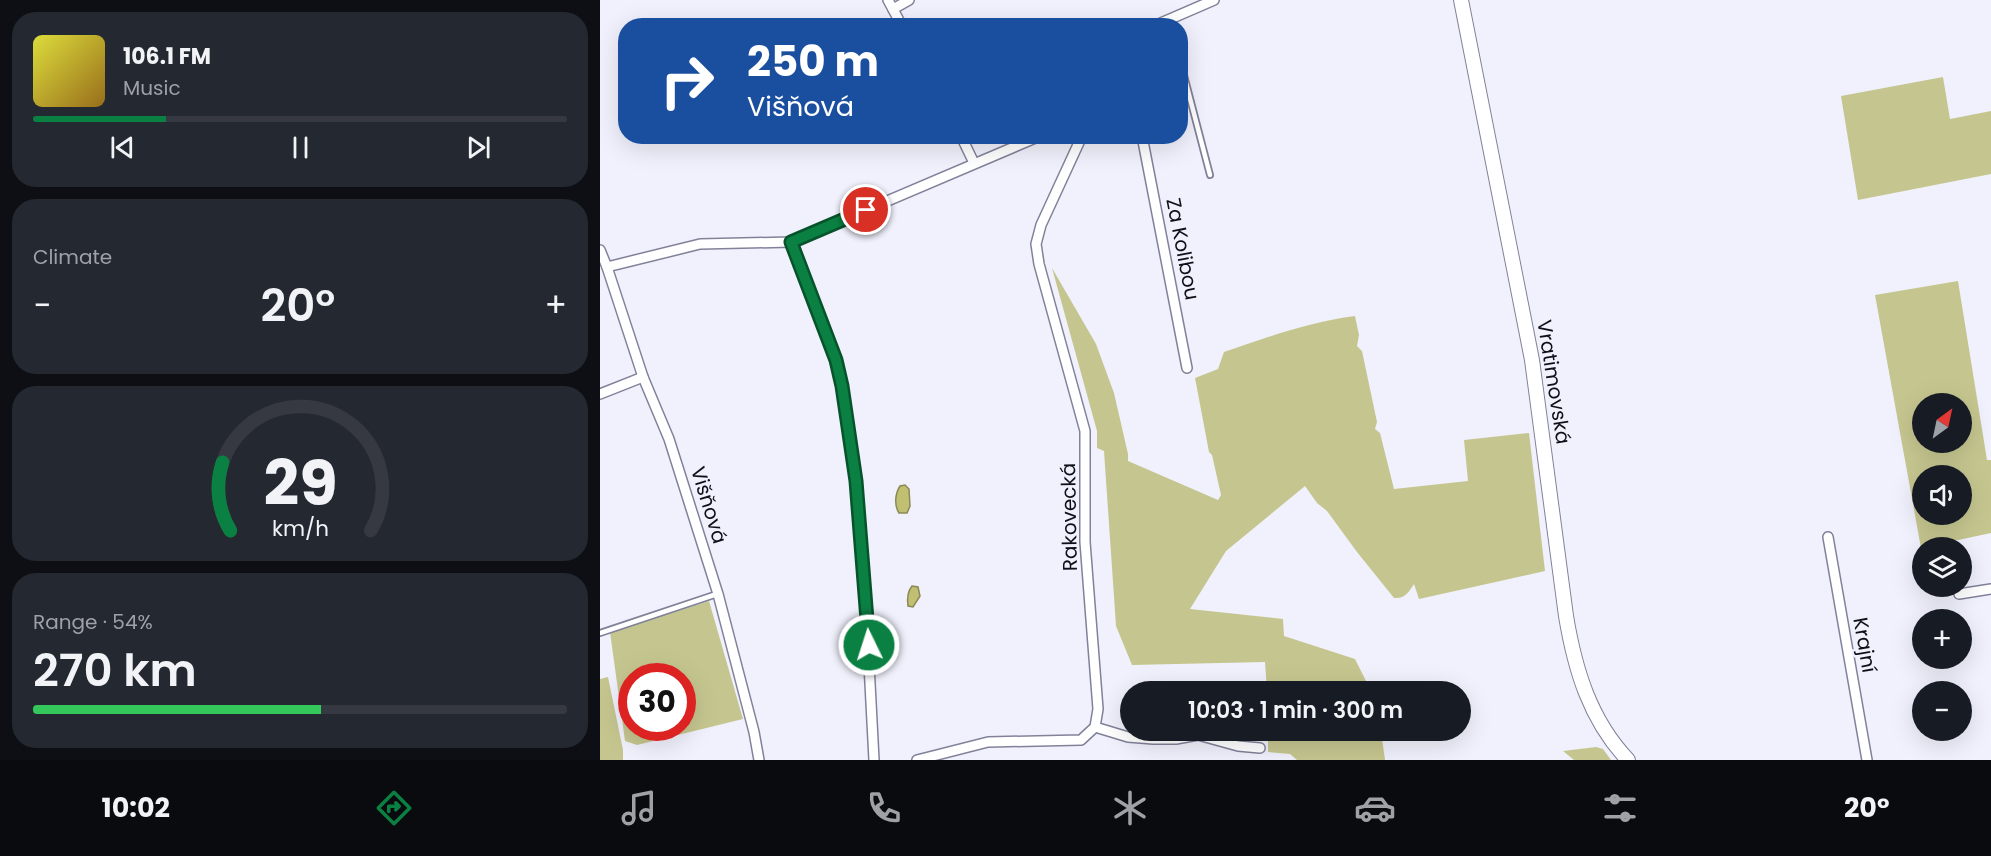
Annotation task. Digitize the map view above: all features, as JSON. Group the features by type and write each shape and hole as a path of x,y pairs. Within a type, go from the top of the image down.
{"main road":[{"name":"Vratimovská","path":"1461,0 1532,360 1566,616 1574,658 1580,681 1597,719 1628,760"}],"street":[{"path":"898,18 891,4 909,0"},
{"path":"1181,18 1214,0"},
{"path":"965,144 974,163"},
{"path":"605,271 700,244 791,242 1020,144"},
{"name":"Rakovecká","path":"1078,144 1041,225 1036,244 1039,264 1086,430 1085,542 1098,709 1095,727"},
{"name":"Za Kolibou","path":"1144,144 1187,368"},
{"path":"791,242 836,360 842,386 856,481 872,684 874,760"},
{"name":"Višňová","path":"600,250 605,271 643,377 669,439 718,594 754,732 759,760"},
{"path":"600,393 643,377"},
{"name":"Krajní","path":"1828,537 1867,760"},
{"path":"1972,592 1991,589"},
{"path":"917,760 988,742 1081,740 1095,727 1128,737 1176,739 1198,735 1238,746 1260,748"}],"lane":[{"path":"1188,91 1210,175"},
{"path":"600,633 718,594"}],"green space":[{"path":"1943,77 1950,119 1991,111 1991,174 1858,200 1841,96"},
{"path":"1052,268 1096,344 1114,393 1128,461 1218,500 1221,495 1212,455 1209,452 1195,378 1218,369 1224,352 1305,326 1355,316 1359,335 1357,346 1362,351 1377,422 1375,429 1380,433 1394,489 1468,481 1464,440 1529,433 1545,571 1419,599 1414,584 1404,596 1394,598 1305,486 1226,551 1190,609 1283,619 1284,636 1355,659 1366,681 1266,681 1265,662 1132,665 1116,626 1104,451 1097,448 1097,431"},
{"path":"1958,281 1987,460 1991,460 1991,533 1972,537 1919,537 1917,525 1972,525 1972,465 1912,465 1912,498 1875,295"},
{"path":"709,601 743,719 696,731 696,663 618,663 618,690 610,632"},
{"path":"608,677 623,760 600,760 600,679"},
{"path":"625,741 653,741 637,745"},
{"path":"1268,741 1382,741 1385,760 1297,760 1290,754 1268,752"},
{"path":"1596,747 1603,749 1611,760 1574,760 1563,751"}],"shaded area":[{"path":"905,485 909,489 910,506 907,513 899,513 896,507 896,496 900,486"},
{"path":"912,586 918,587 920,596 913,607 908,606"}],"route":[{"path":"866,210 791,242 836,360 842,386 856,481 869,645"}]}
